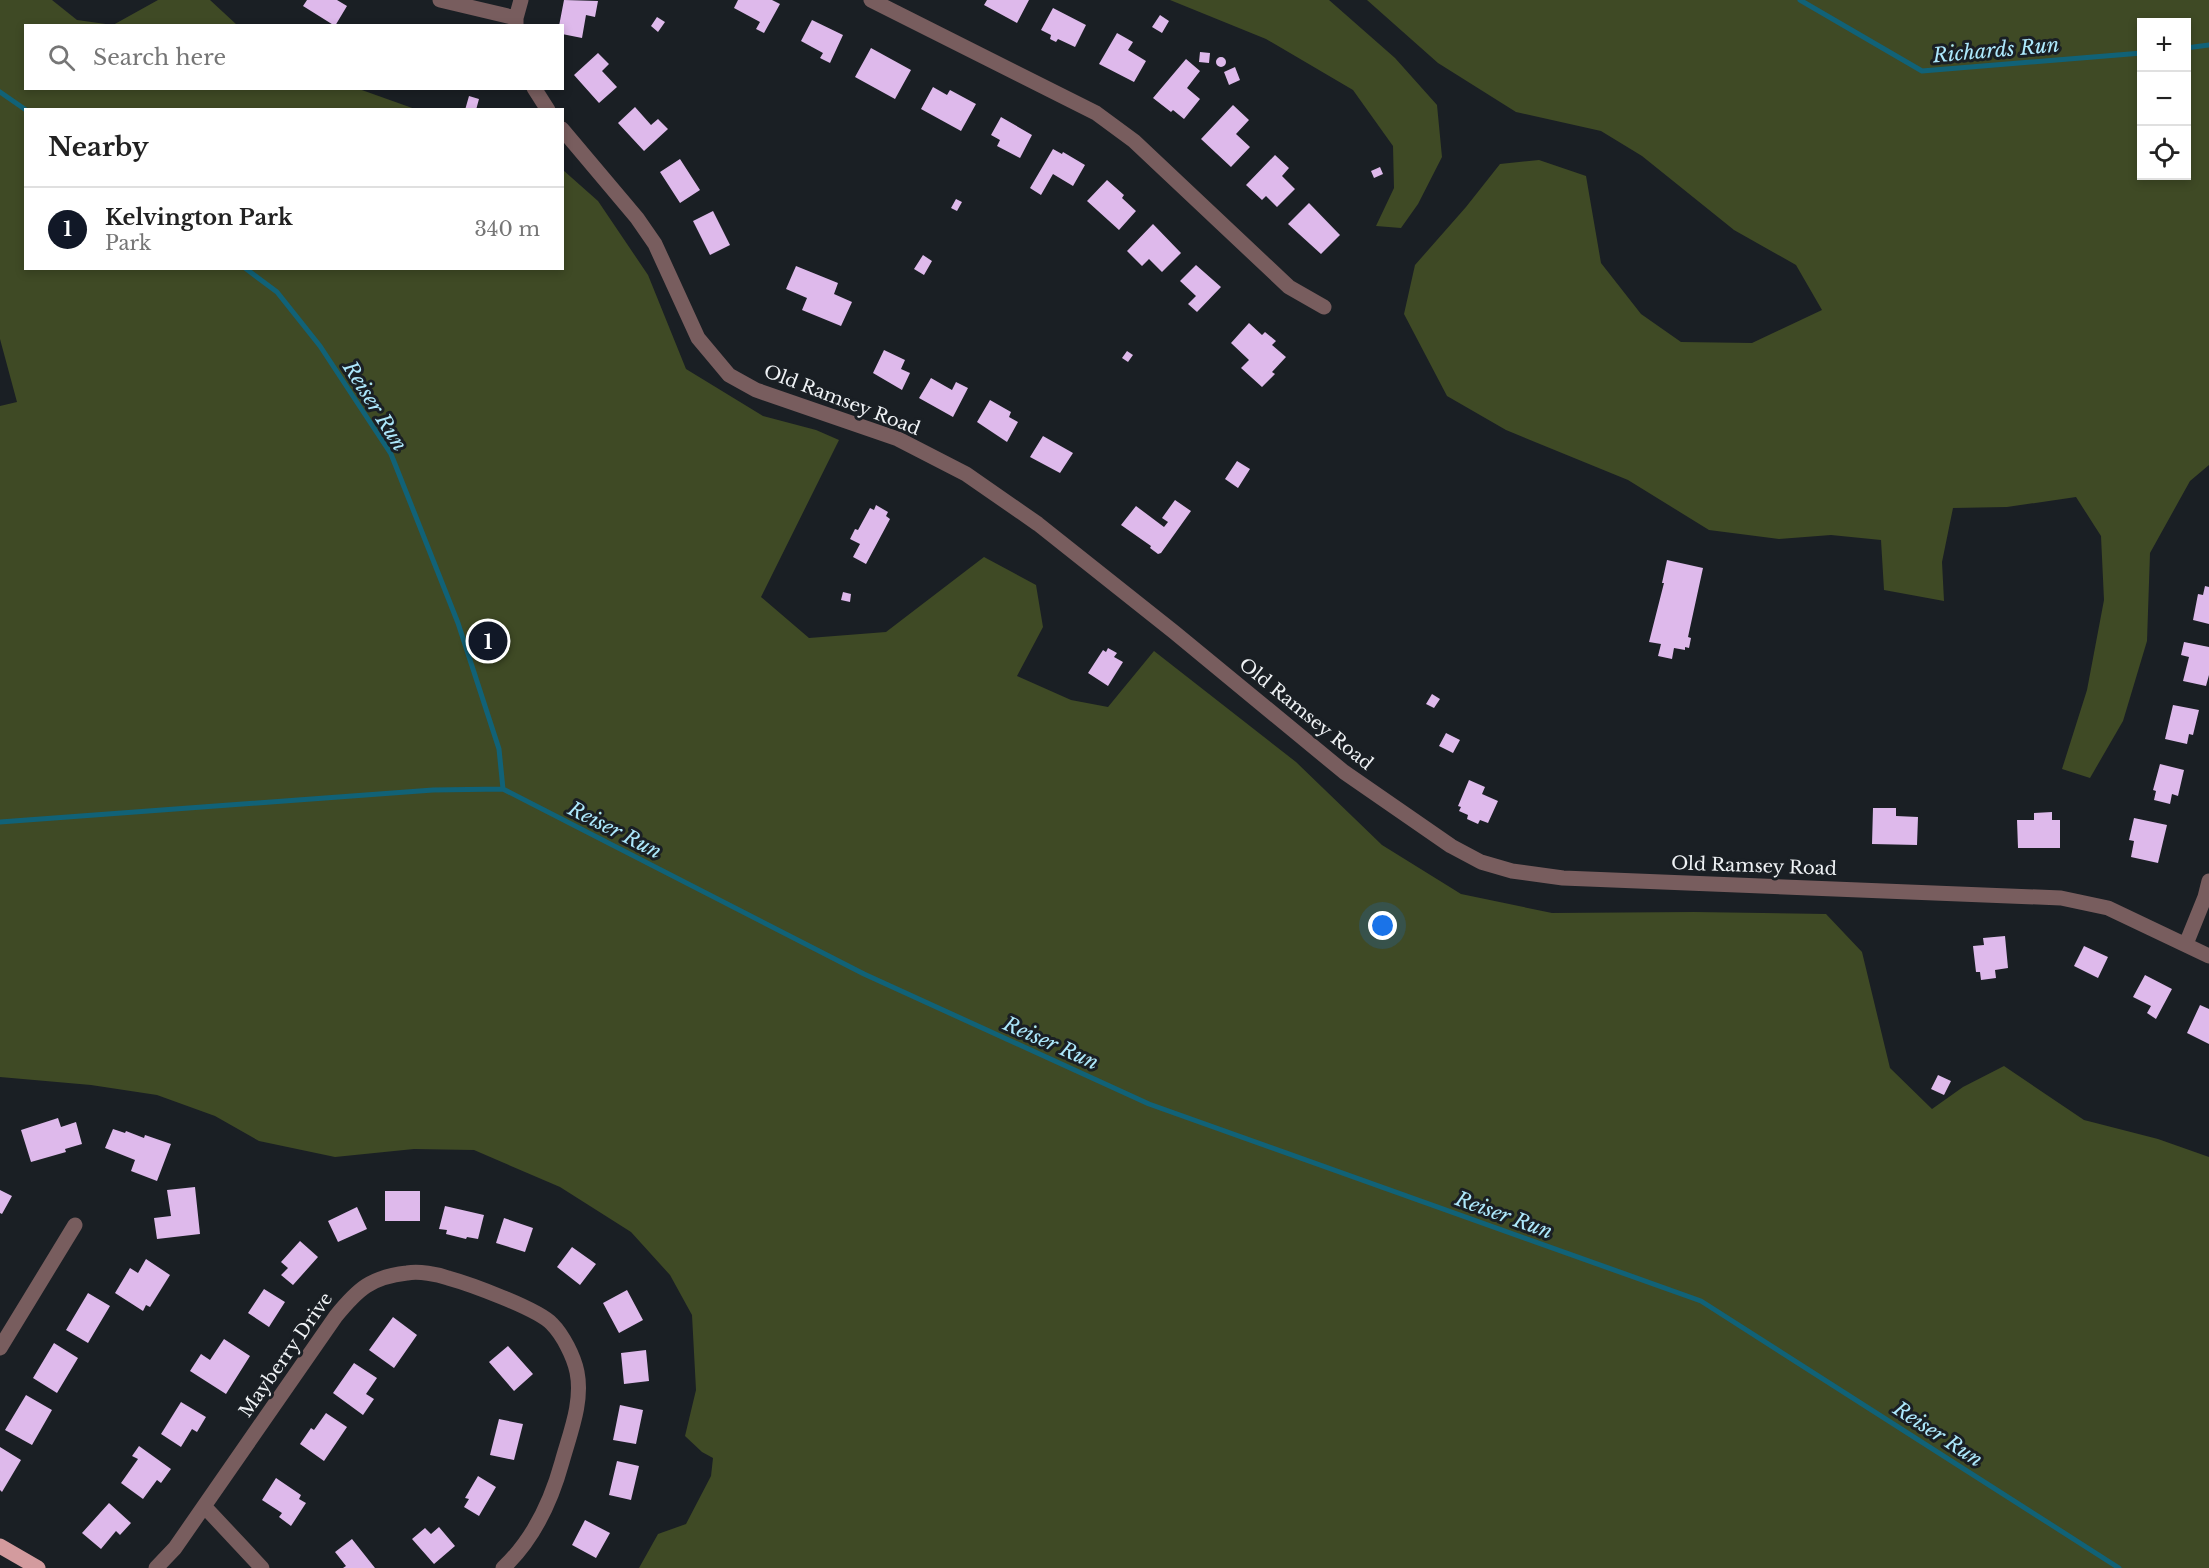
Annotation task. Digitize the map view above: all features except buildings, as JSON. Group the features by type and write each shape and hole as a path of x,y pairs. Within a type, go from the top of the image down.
{"main road":[{"path":"0,1546 38,1568"}],"street":[{"path":"440,0 516,22 521,0"},
{"path":"871,0 1096,113 1134,141 1289,287 1324,307"},
{"path":"535,90 547,108"},
{"name":"Old Ramsey Road","path":"564,131 637,218 654,244 698,338 729,375 756,390 898,439 966,474 1038,524 1344,772 1451,846 1481,862 1512,871 1563,878 2061,898 2108,908 2209,956"},
{"path":"2186,944 2209,881"},
{"path":"0,1348 75,1225"},
{"name":"Mayberry Drive","path":"156,1568 175,1548 336,1316 355,1293 377,1280 409,1272 446,1277 529,1309 552,1323 568,1349 577,1372 578,1403 560,1470 539,1525 516,1556 503,1568"},
{"path":"204,1506 262,1568"}],"green space":[{"path":"0,0 52,0 77,20 106,24 24,24 24,90 362,90 412,108 24,108 24,270 564,270 564,171 598,201 648,275 686,369 763,416 816,430 839,440 761,597 809,638 886,632 984,557 1036,585 1043,627 1017,676 1071,700 1108,707 1154,651 1296,762 1382,845 1461,894 1552,913 1826,914 1862,952 1890,1068 1932,1109 1963,1087 2004,1066 2084,1120 2158,1139 2209,1157 2209,1568 639,1568 658,1534 686,1524 711,1476 713,1458 702,1452 685,1436 696,1390 692,1315 670,1275 631,1232 560,1187 474,1150 414,1149 335,1157 259,1141 215,1116 157,1095 91,1085 0,1077 0,406 17,402 0,339"},
{"path":"158,0 210,0 236,24 115,24"},
{"path":"1170,0 1329,0 1395,58 1437,105 1442,157 1418,204 1401,228 1376,226 1394,188 1393,146 1353,90 1266,39"},
{"path":"1367,0 2209,0 2209,465 2190,481 2150,553 2147,641 2123,721 2090,778 2062,769 2087,690 2104,600 2101,536 2076,497 2007,507 1953,508 1942,562 1944,601 1884,590 1881,540 1831,535 1779,539 1709,530 1628,480 1506,430 1447,396 1404,314 1415,265 1500,164 1539,160 1586,176 1601,263 1641,314 1681,342 1752,343 1822,310 1796,265 1734,230 1642,156 1601,131 1516,112 1438,63"}],"waterway":[{"name":"Richards Run","path":"1800,0 1922,71 2137,53"},
{"name":"Richards Run","path":"2191,47 2209,45"},
{"name":"Reiser Run","path":"0,92 24,109"},
{"name":"Reiser Run","path":"248,270 277,292 320,346 391,454 458,623 499,749 503,789"},
{"name":"Reiser Run","path":"0,822 433,790 503,789 864,974 1149,1104 1701,1301 2119,1568"}],"place":[{"name":"Kelvington Park","path":"488,641"}]}
